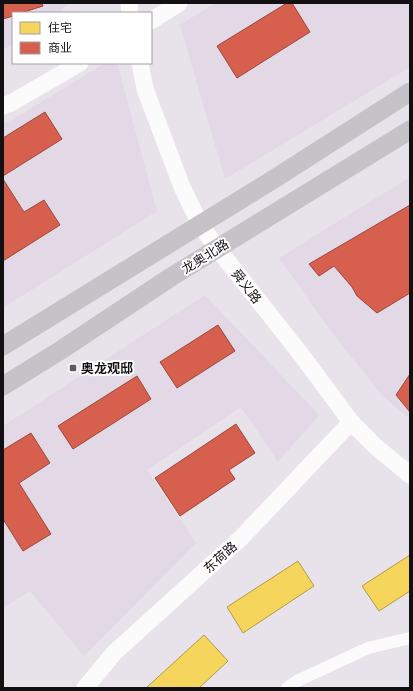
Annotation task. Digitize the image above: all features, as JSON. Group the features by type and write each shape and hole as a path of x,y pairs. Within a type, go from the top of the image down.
{"main road":[{"path":"3,346 410,92"},
{"name":"龙奥北路","path":"3,386 217,248 410,130"}],"street":[{"path":"152,20 180,3"},
{"path":"3,106 11,103 78,64"},
{"name":"舜义路","path":"140,64 145,89 182,186 200,224 217,248 303,357 351,422 375,446 410,475"},
{"name":"东荷路","path":"85,688 114,653 242,537 351,422"},
{"path":"287,688 297,681 368,648 410,638"}],"shaded area":[{"path":"3,3 71,3 58,12 12,12 12,44 3,50"},
{"path":"215,3 410,3 410,67 225,179 180,25"},
{"path":"103,64 117,64 157,211 3,308 3,123 12,120"},
{"path":"410,177 410,419 382,395 330,330 279,258"},
{"path":"205,295 319,415 278,462 241,407 147,470 196,543 84,656 30,591 3,608 3,426"}],"building: 住宅":[{"path":"410,555 410,591 379,611 362,586"},
{"path":"298,561 314,586 243,633 227,607"},
{"path":"204,635 228,661 199,688 146,688"}],"building: 商业":[{"path":"3,3 42,3 43,6 24,12 12,12 12,16 3,19"},
{"path":"287,3 292,3 310,32 237,78 217,46"},
{"path":"45,112 62,139 3,176 3,138"},
{"path":"3,179 24,212 44,200 60,225 3,261"},
{"path":"410,205 410,293 377,313 357,296 352,287 334,266 319,276 309,264"},
{"path":"218,325 235,351 177,388 160,362"},
{"path":"410,374 410,412 396,395"},
{"path":"137,376 151,399 73,449 58,426"},
{"path":"236,424 255,453 229,470 235,479 180,516 155,478"},
{"path":"31,433 50,463 19,483 51,534 23,551 3,519 3,450"}],"place":[{"name":"奥龙观邸","path":"73,368"}]}
